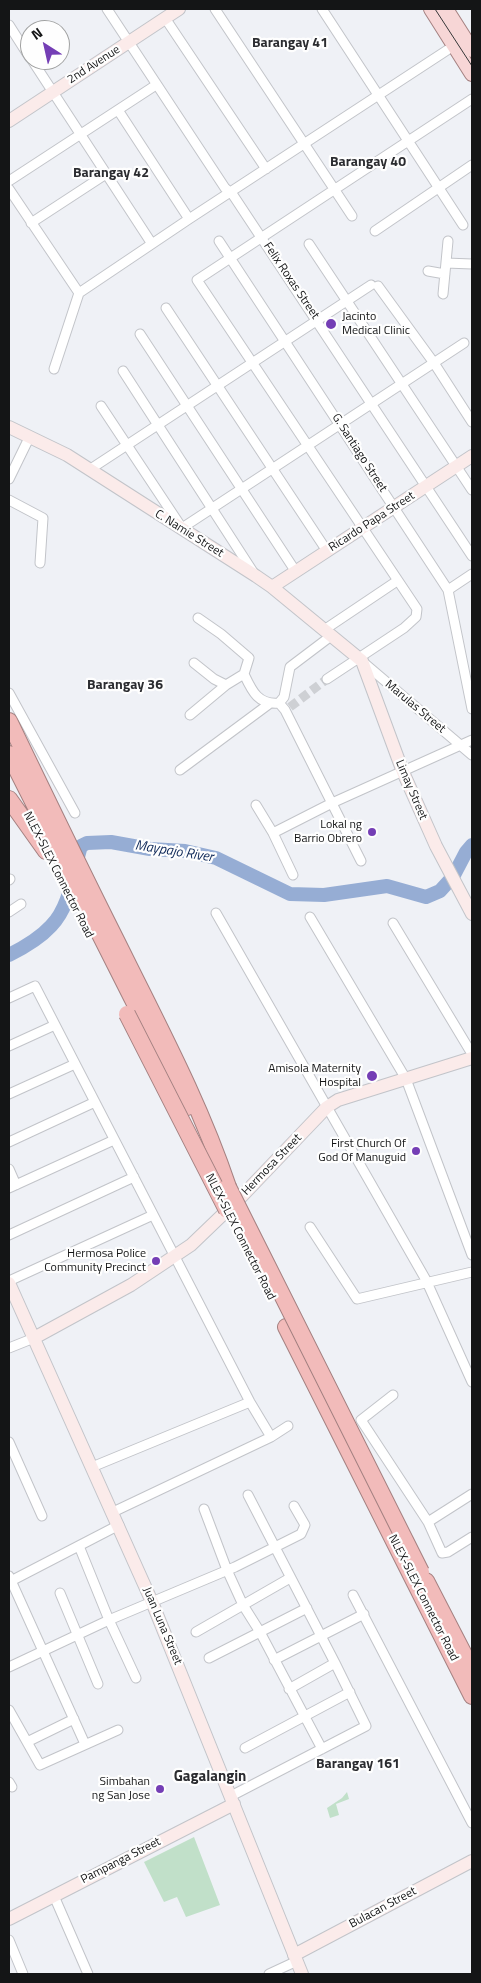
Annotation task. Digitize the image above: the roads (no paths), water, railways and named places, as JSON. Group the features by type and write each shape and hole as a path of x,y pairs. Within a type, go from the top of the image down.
{"highway":[{"path":"9,720 69,846 195,1099 228,1187"},
{"name":"NLEX-SLEX Connector Road","path":"9,754 472,1670"},
{"name":"NLEX-SLEX Connector Road","path":"9,777 472,1696"},
{"path":"9,800 46,851"}],"main road":[{"path":"431,9 454,36 472,50"},
{"path":"446,9 454,36 472,74"}],"street":[{"name":"Felix Roxas Street","path":"107,9 225,188 233,195 262,238 472,556"},
{"name":"2nd Avenue","path":"9,121 179,9"},
{"path":"215,9 352,216"},
{"path":"322,9 463,225"},
{"path":"165,18 266,168"},
{"path":"9,25 20,42"},
{"path":"54,369 79,293 229,192 379,95 454,36"},
{"path":"38,70 152,244"},
{"path":"9,181 156,85"},
{"path":"327,680 360,660 414,620 417,614 416,609 197,280 472,98"},
{"path":"118,110 189,219"},
{"path":"375,231 472,164"},
{"path":"31,223 106,174"},
{"path":"9,189 79,293"},
{"name":"G. Santiago Street","path":"219,241 448,590 472,709"},
{"path":"443,294 448,241"},
{"path":"309,244 472,490"},
{"path":"446,263 472,264"},
{"path":"428,271 445,274"},
{"path":"89,470 347,301 374,286 383,291 434,363 472,422"},
{"path":"166,308 327,551"},
{"path":"140,334 296,572"},
{"path":"101,406 182,528 464,343"},
{"path":"123,371 256,576"},
{"name":"C. Namie Street","path":"9,426 67,456 256,576 360,660"},
{"path":"9,479 30,436"},
{"name":"Ricardo Papa Street","path":"272,587 472,456"},
{"path":"9,500 43,518 40,562"},
{"path":"448,590 472,574"},
{"path":"361,861 281,706 289,668 328,633 397,581"},
{"path":"190,715 226,685 244,674 249,658 221,634 198,618"},
{"name":"Marulas Street","path":"360,660 472,755"},
{"name":"Limay Street","path":"360,660 403,772 436,846 472,914"},
{"path":"194,663 214,679 226,685"},
{"path":"244,674 260,699 281,706"},
{"path":"9,693 75,813"},
{"path":"180,770 281,706"},
{"path":"273,833 332,803 472,740"},
{"path":"256,805 273,833 294,875"},
{"path":"9,912 21,904"},
{"path":"216,913 428,1283 472,1382"},
{"path":"310,917 406,1079 472,1255"},
{"path":"393,923 472,1054"},
{"path":"9,998 35,986 250,1402 271,1437"},
{"path":"9,1046 55,1025"},
{"name":"Hermosa Street","path":"9,1348 34,1338 131,1285 191,1245 218,1220 327,1107 338,1100 472,1058"},
{"path":"9,1094 75,1064"},
{"path":"9,1142 95,1102"},
{"path":"9,1169 12,1186 114,1140"},
{"path":"9,1235 134,1177"},
{"path":"9,1282 153,1215"},
{"path":"310,1227 356,1300 472,1272"},
{"name":"Juan Luna Street","path":"9,1282 152,1602 302,1974"},
{"path":"393,1395 361,1419 428,1522 443,1554 472,1537"},
{"path":"92,1467 250,1402"},
{"path":"113,1512 271,1437 288,1426"},
{"path":"9,1442 13,1462 42,1516"},
{"path":"428,1522 472,1494"},
{"path":"245,1748 350,1692 248,1495"},
{"path":"9,1667 109,1620 274,1548 304,1531 304,1526 294,1506"},
{"path":"204,1509 227,1570 243,1605 260,1632 322,1749"},
{"path":"85,1744 9,1580 119,1525"},
{"path":"79,1546 109,1620 136,1678"},
{"path":"196,1632 290,1578"},
{"path":"60,1593 98,1684"},
{"path":"354,1595 472,1822"},
{"path":"209,1658 307,1608"},
{"path":"274,1660 364,1614"},
{"path":"289,1689 336,1663"},
{"name":"Pampanga Street","path":"9,1919 233,1800 366,1726 350,1692"},
{"path":"9,1710 40,1765 118,1730"},
{"path":"27,1742 74,1719"},
{"name":"Bulacan Street","path":"269,1974 472,1861"},
{"path":"54,1896 88,1974"},
{"path":"9,1940 23,1974"}],"water":[{"path":"51,926 30,948 9,960 9,948"}],"waterway":[{"name":"Maypajo River","path":"9,955 37,939 58,918 67,898 81,846 87,843 111,842 150,849 185,851 216,858 290,894 324,895 387,886 426,897 440,891 450,880"},
{"name":"Maypajo River","path":"454,875 466,852 472,845"}],"tunnel":[{"path":"290,707 327,679"}],"tram line":[{"path":"435,9 472,66"}],"place":[{"name":"Jacinto Medical Clinic","path":"331,324"},
{"name":"Lokal ng Barrio Obrero","path":"372,832"},
{"name":"Amisola Maternity Hospital","path":"372,1076"},
{"name":"First Church Of God Of Manuguid","path":"416,1151"},
{"name":"Hermosa Police Community Precinct","path":"156,1261"},
{"name":"Simbahan ng San Jose","path":"160,1789"}],"district":[{"name":"Barangay 41","path":"290,44"},
{"name":"Barangay 40","path":"368,163"},
{"name":"Barangay 42","path":"111,174"},
{"name":"Barangay 36","path":"125,686"},
{"name":"Barangay 161","path":"358,1765"},
{"name":"Gagalangin","path":"210,1777"}]}
